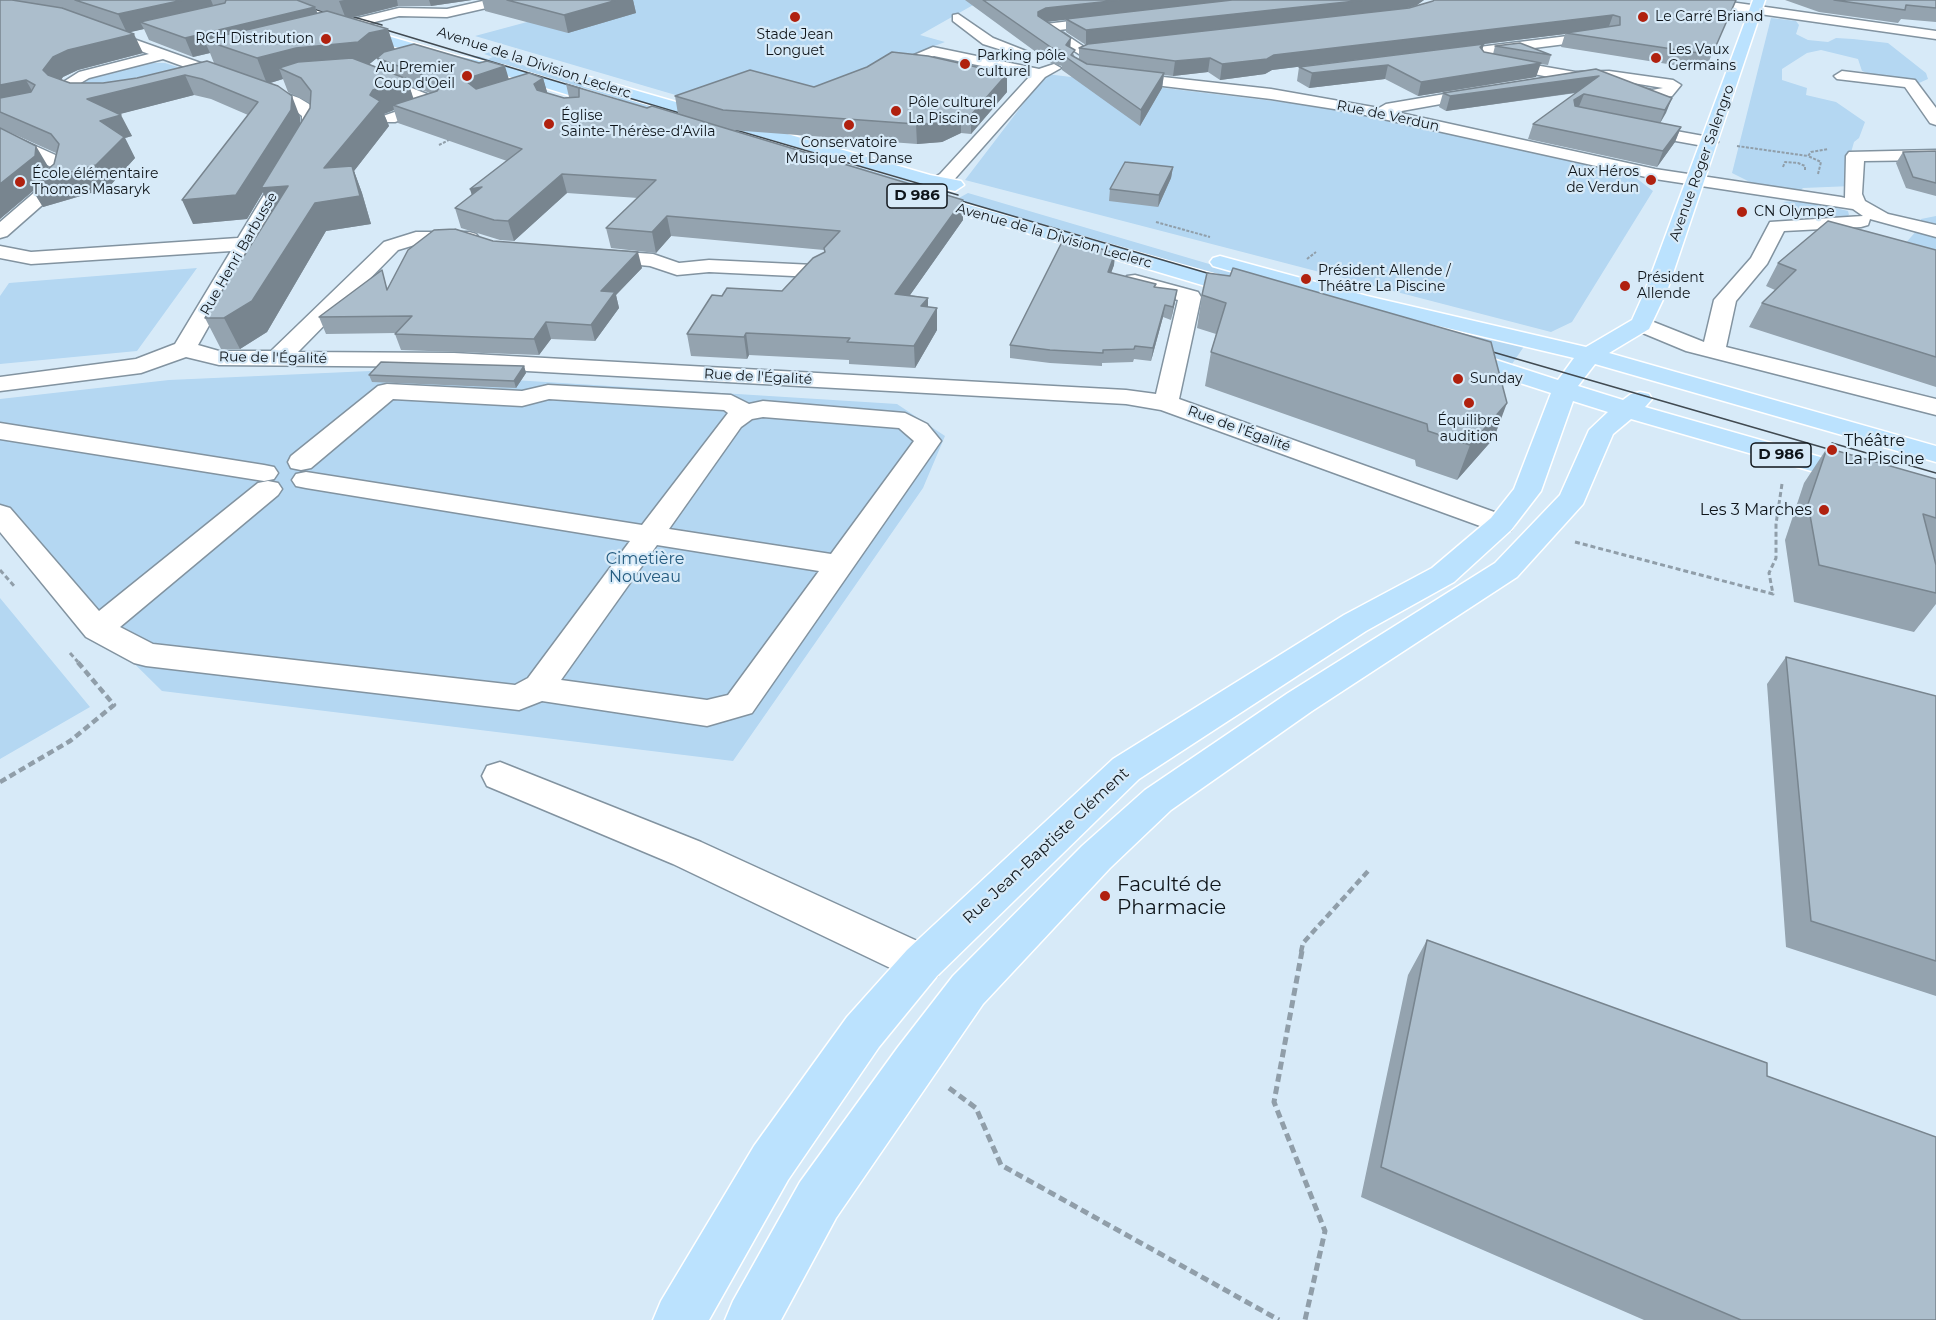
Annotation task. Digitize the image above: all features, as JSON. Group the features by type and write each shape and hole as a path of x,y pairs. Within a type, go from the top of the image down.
{"main road":[{"name":"Avenue de la Division Leclerc","path":"269,0 310,12 342,26 540,81 902,190 938,204 984,214 1263,296"},
{"name":"Avenue de la Division Leclerc","path":"311,0 382,9 430,30"},
{"name":"Avenue Roger Salengro","path":"1641,324 1656,291 1758,5"},
{"name":"Avenue de la Division Leclerc","path":"496,49 524,63 1092,227"},
{"path":"1204,258 1362,301 1590,355 1652,374"},
{"path":"752,1320 818,1200 914,1062 968,990 1096,857 1158,800 1300,702 1506,570 1574,498 1602,430 1644,396 1652,374 1641,324 1590,355"},
{"path":"1433,348 1565,388 1627,410"},
{"name":"Rue Jean-Baptiste Clément","path":"680,1320 771,1163 863,1032 922,963 1126,769 1355,622 1443,574 1501,524 1527,491 1565,388 1590,355"},
{"name":"D 986","path":"1652,374 1936,454"},
{"name":"D 986","path":"1627,410 1936,499"}],"street":[{"path":"304,35 342,26 382,9 405,12 455,12 504,0"},
{"path":"1689,0 1758,5 1936,35"},
{"path":"1069,66 1046,28 1125,12"},
{"path":"958,18 988,41 1069,66"},
{"name":"Rue Henri Barbusse","path":"83,25 165,54 191,72 214,66 303,107 312,124 310,132 184,349"},
{"path":"1824,34 1835,30 1936,45"},
{"path":"125,40 146,35"},
{"path":"1419,59 1608,35"},
{"path":"939,182 1069,66 1099,50"},
{"path":"389,119 436,103 373,68 426,51"},
{"path":"950,71 908,61 933,51 1069,66"},
{"path":"113,96 56,95 69,82 84,75 165,54"},
{"path":"1454,54 1575,77"},
{"name":"Rue de Verdun","path":"1069,66 1271,86 1497,140 1695,181 1865,209 1906,225 1936,231"},
{"path":"1530,84 1594,75"},
{"path":"1842,76 1910,83 1936,94"},
{"path":"511,90 540,81"},
{"path":"1910,83 1936,120"},
{"path":"267,91 288,85"},
{"path":"1379,113 1389,108 1497,90"},
{"path":"548,102 574,92"},
{"path":"1425,123 1467,117"},
{"path":"1611,123 1709,142"},
{"path":"1497,140 1510,128"},
{"path":"0,135 56,162 60,167 59,181 0,232"},
{"path":"1714,350 1725,300 1760,260 1777,226 1860,221 1865,209 1854,194 1855,156 1936,155"},
{"path":"0,236 6,239 0,247"},
{"path":"278,358 391,246 416,238 461,236 490,245"},
{"path":"0,252 31,258 243,244"},
{"path":"576,254 653,260 677,269 709,266 814,271"},
{"path":"1135,281 1190,297 1166,403"},
{"path":"1641,324 1694,346 1936,407"},
{"path":"0,384 141,366 184,349"},
{"name":"Rue de l'Égalité","path":"184,349 219,358 454,360 1114,396 1166,403 1501,524"},
{"path":"304,471 387,391 522,399 548,392 582,394 731,404 744,414"},
{"path":"0,514 97,630 146,655 519,698 541,686 546,676 732,422 744,414 763,410 905,422 918,429 928,441 740,704 725,710 707,712 551,691 541,686"},
{"path":"0,431 266,481"},
{"path":"97,630 284,463 304,471 649,535 839,565"},
{"path":"500,776 687,853 922,963"}],"path":[{"path":"439,145 459,135"},
{"path":"1709,142 1808,156 1821,162 1818,173 1812,177"},
{"path":"1808,156 1819,149 1891,154"},
{"path":"1782,168 1785,162 1798,163 1805,166 1806,175"},
{"path":"1543,532 1660,566 1773,594 1769,573 1776,558 1776,525 1787,457"},
{"path":"0,782 70,741 114,705"},
{"path":"1305,1320 1325,1231 1274,1102 1303,943 1369,870"},
{"path":"976,1108 1001,1165 1279,1320"}],"green space":[{"path":"609,0 982,0 920,35 945,42 809,94 764,121 475,36"},
{"path":"1771,18 1796,21 1799,25 1796,34 1808,40 1828,42 1836,38 1888,43 1926,73 1928,79 1919,83 1873,75 1862,71 1858,59 1821,50 1807,53 1782,69 1782,80 1807,88 1806,95 1836,102 1865,122 1859,138 1854,142 1846,170 1852,186 1803,188 1798,193 1760,187 1732,173"},
{"path":"493,51 519,64 924,182 956,189 936,200 517,72 523,70 516,68 509,70 462,60 478,56 488,59 493,57 484,54"},
{"path":"148,63 165,63 187,70 188,74 79,85 90,78"},
{"path":"1046,74 1341,109 1631,174 1653,191 1572,322 1551,332 965,180"},
{"path":"968,193 1233,271 1525,345 1512,364 948,204"},
{"path":"1805,200 1848,211 1849,215 1843,220 1819,217 1783,202"},
{"path":"1936,216 1936,254 1904,245 1918,229 1921,219"},
{"path":"197,268 137,351 0,364 0,296 9,283"},
{"name":"Cimetière Nouveau","path":"370,371 897,404 945,436 923,488 733,761 162,691 0,531 0,399 169,380"},
{"path":"0,598 90,707 0,759"}],"building":[{"path":"0,0 62,8 134,34 68,50 53,57 43,70 48,75 70,83 103,83 137,78 207,61 278,86 292,96 291,110 236,195 182,200 258,102 202,79 185,75 87,99 121,115 100,121 124,137 96,165 30,184 54,164 59,144 51,134 0,112 0,98 31,92 35,85 26,80 0,85"},
{"path":"75,0 183,0 118,14"},
{"path":"226,0 297,0 315,7 185,38 140,22 225,3"},
{"path":"507,0 617,0 564,15"},
{"path":"983,0 1120,0 1046,8 1038,12 1038,16 1071,38 1066,45 1075,50 1071,55 1087,64 1164,73 1141,110 1063,55 1063,51 1052,48"},
{"path":"1232,0 1365,0 1086,30 1066,19"},
{"path":"1434,0 1736,0 1712,55 1566,33 1620,25 1620,17 1613,15 1274,55 1267,59 1222,64 1210,58 1175,61 1079,48 1088,44 1409,8"},
{"path":"1834,0 1936,0 1936,8 1906,5 1905,10"},
{"path":"327,11 388,29 369,33 358,42 296,48 257,58 204,40"},
{"path":"1520,43 1551,55 1495,46"},
{"path":"414,44 479,63 487,61 505,66 469,78 467,82 476,89 529,73 543,78 534,84 537,90 564,98 579,97 579,88 566,84 647,108 652,106 963,200 895,294 928,298 921,306 937,308 914,346 847,342 850,338 746,333 744,337 687,334 712,295 722,296 727,288 782,291 813,258 825,252 824,248 840,231 667,216 652,232 606,228 656,180 562,174 508,221 494,220 455,208 482,187 470,189 522,149 393,105 437,91 441,85 438,81 377,58 384,52"},
{"path":"1484,44 1480,47 1484,52 1541,63 1421,82 1388,65 1312,73 1299,67"},
{"path":"892,52 928,56 1007,74 971,115 961,114 942,123 916,124 723,110 675,96 750,70 814,87 867,67"},
{"path":"352,58 407,79 373,90 370,95 380,101 324,168 352,166 360,196 315,203 252,301 224,318 205,318 288,186 261,188 310,108 311,91 301,78 279,68 298,62"},
{"path":"1596,69 1672,98 1665,110 1584,94 1574,100 1575,106 1681,127 1663,151 1533,124 1599,76 1450,96 1443,93"},
{"path":"0,128 36,146 35,156 0,184"},
{"path":"1936,151 1936,183 1913,177 1903,152"},
{"path":"1125,162 1173,167 1159,195 1110,189"},
{"path":"1828,221 1936,250 1936,357 1762,303 1796,270 1778,263"},
{"path":"455,229 493,241 638,252 601,291 615,292 591,325 546,322 534,339 395,334 412,316 319,317 382,270 387,290 408,250 434,230"},
{"path":"1064,238 1115,253 1108,272 1156,284 1154,287 1177,290 1173,307 1165,305 1153,348 1135,346 1134,349 1103,350 1103,353 1010,345"},
{"path":"1233,268 1491,342 1507,403 1470,445 1428,431 1427,424 1211,352 1226,303 1202,295 1207,273 1230,276"},
{"path":"381,362 524,366 514,381 369,375"},
{"path":"1827,448 1936,479 1936,518 1923,514 1936,565 1936,593 1819,565 1808,504"},
{"path":"1786,657 1936,696 1936,961 1811,921"},
{"path":"1427,940 1767,1063 1767,1076 1936,1137 1936,1320 1741,1320 1381,1167"}],"tram line":[{"path":"283,0 338,16"},
{"path":"336,12 382,25"},
{"path":"373,26 582,89"},
{"path":"575,82 693,117"},
{"path":"722,126 958,195"},
{"path":"948,197 1224,278"},
{"path":"1479,348 1842,453"},
{"path":"1832,443 1936,473"}],"place":[{"name":"Stade Jean Longuet","path":"795,17"},
{"name":"Le Carré Briand","path":"1643,17"},
{"name":"RCH Distribution","path":"326,39"},
{"name":"Les Vaux Germains","path":"1656,58"},
{"name":"Parking pôle culturel","path":"965,64"},
{"name":"Au Premier Coup d'Oeil","path":"467,76"},
{"name":"Pôle culturel La Piscine","path":"896,111"},
{"name":"Église Sainte-Thérèse-d'Avila","path":"549,124"},
{"name":"Conservatoire Musique et Danse","path":"849,125"},
{"name":"Aux Héros de Verdun","path":"1651,180"},
{"name":"École élémentaire Thomas Masaryk","path":"20,182"},
{"name":"CN Olympe","path":"1742,212"},
{"name":"Président Allende / Théâtre La Piscine","path":"1306,279"},
{"name":"Président Allende","path":"1625,286"},
{"name":"Sunday","path":"1458,379"},
{"name":"Équilibre audition","path":"1469,403"},
{"name":"Théâtre La Piscine","path":"1832,450"},
{"name":"Les 3 Marches","path":"1824,510"},
{"name":"Faculté de Pharmacie","path":"1105,896"}]}
